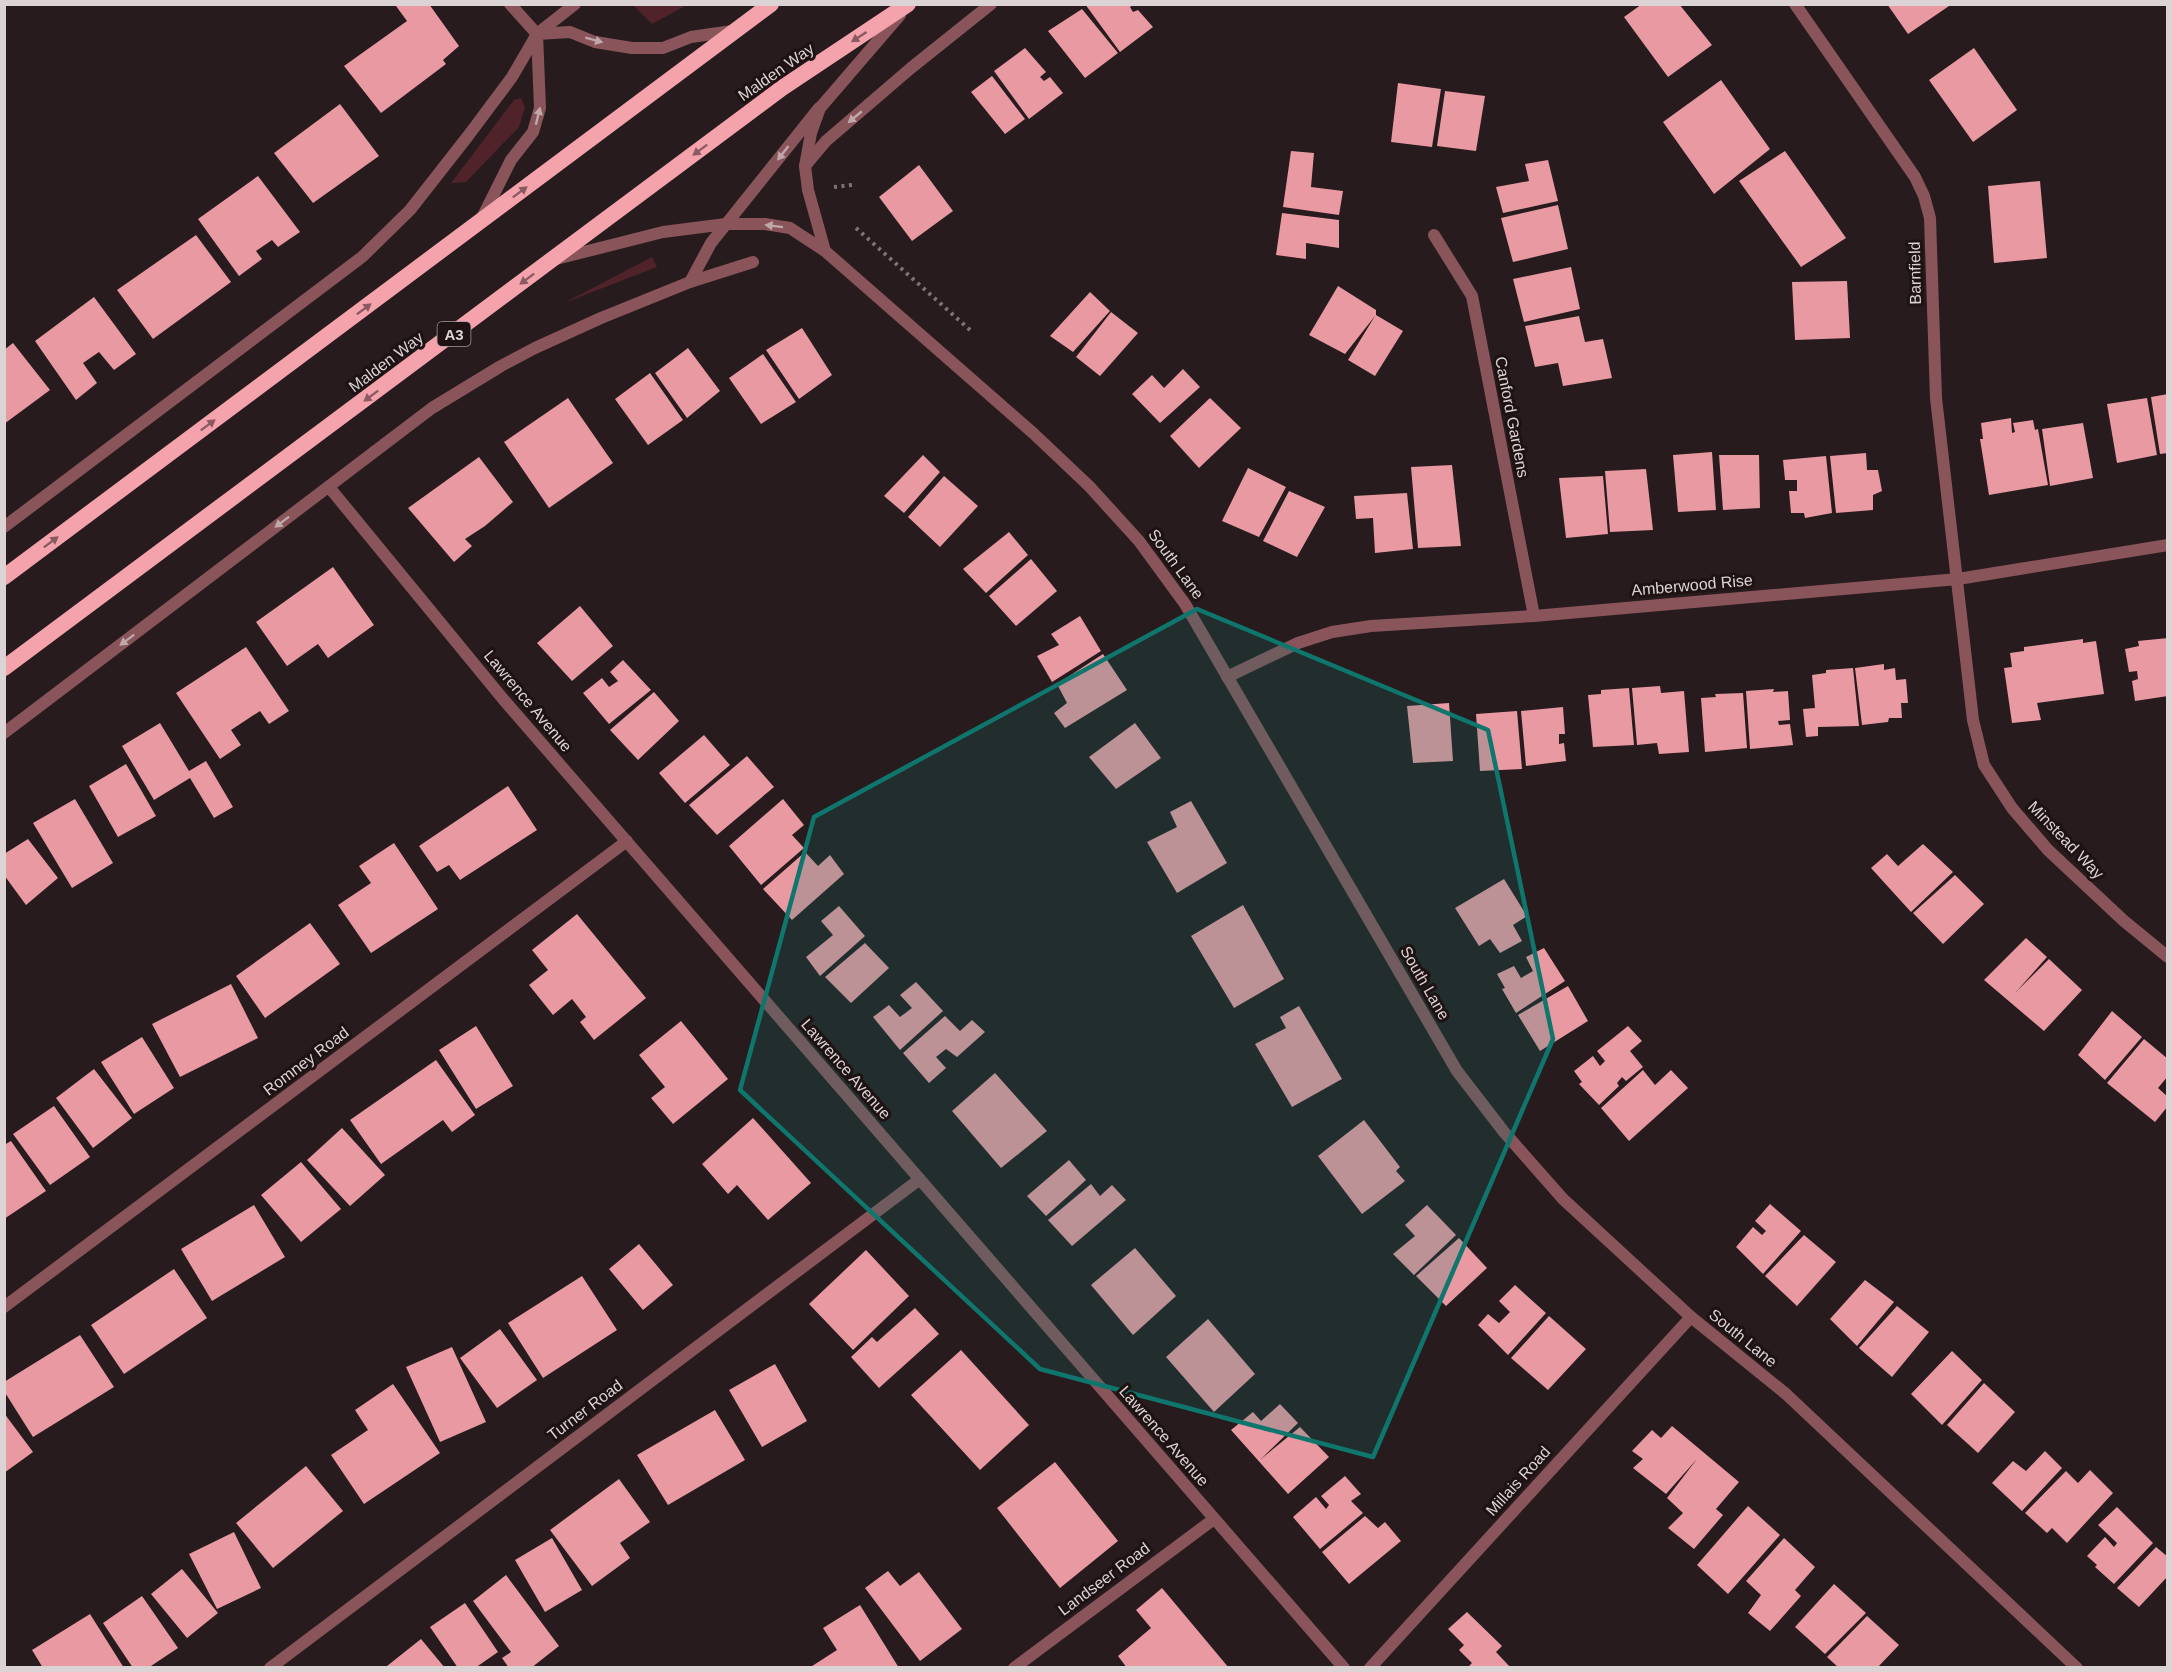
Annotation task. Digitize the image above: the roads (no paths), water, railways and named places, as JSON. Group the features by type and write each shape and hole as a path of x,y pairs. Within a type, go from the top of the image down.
{"highway":[{"path":"4,577 771,4"},
{"name":"Malden Way","path":"4,668 782,88 908,4"}],"street":[{"path":"480,222 511,160 533,132 540,108 537,34 510,4"},
{"path":"4,527 362,257 410,210 512,77 537,34 575,4"},
{"path":"690,282 711,243 908,4"},
{"path":"805,166 826,141 990,4"},
{"name":"Barnfield","path":"1795,4 1915,177 1924,196 1932,237 1932,323 1936,398 1958,579"},
{"path":"537,34 570,32 595,42 633,48 663,48 691,37 737,31"},
{"path":"820,108 811,133 805,166 808,190 825,251"},
{"name":"South Lane","path":"555,259 663,232 726,224 765,224 790,228 825,251 1033,433 1089,486 1139,541 1185,604 1457,1071 1504,1132 1563,1199 1691,1317 1794,1401 2077,1668"},
{"name":"Canford Gardens","path":"1434,235 1472,296 1534,616"},
{"path":"4,733 432,408 535,348 690,282 753,262"},
{"name":"Lawrence Avenue","path":"329,487 503,699 1344,1668"},
{"name":"Amberwood Rise","path":"1227,677 1298,643 1332,632 1371,626 1534,616 1958,579 2168,545"},
{"name":"Minstead Way","path":"1958,579 1972,720 1984,765 2012,808 2048,850 2124,921 2168,957"},
{"name":"Romney Road","path":"4,1307 627,841"},
{"name":"Turner Road","path":"270,1668 920,1179"},
{"name":"Millais Road","path":"1370,1668 1691,1317"},
{"name":"Landseer Road","path":"1014,1668 1214,1519"}]}
